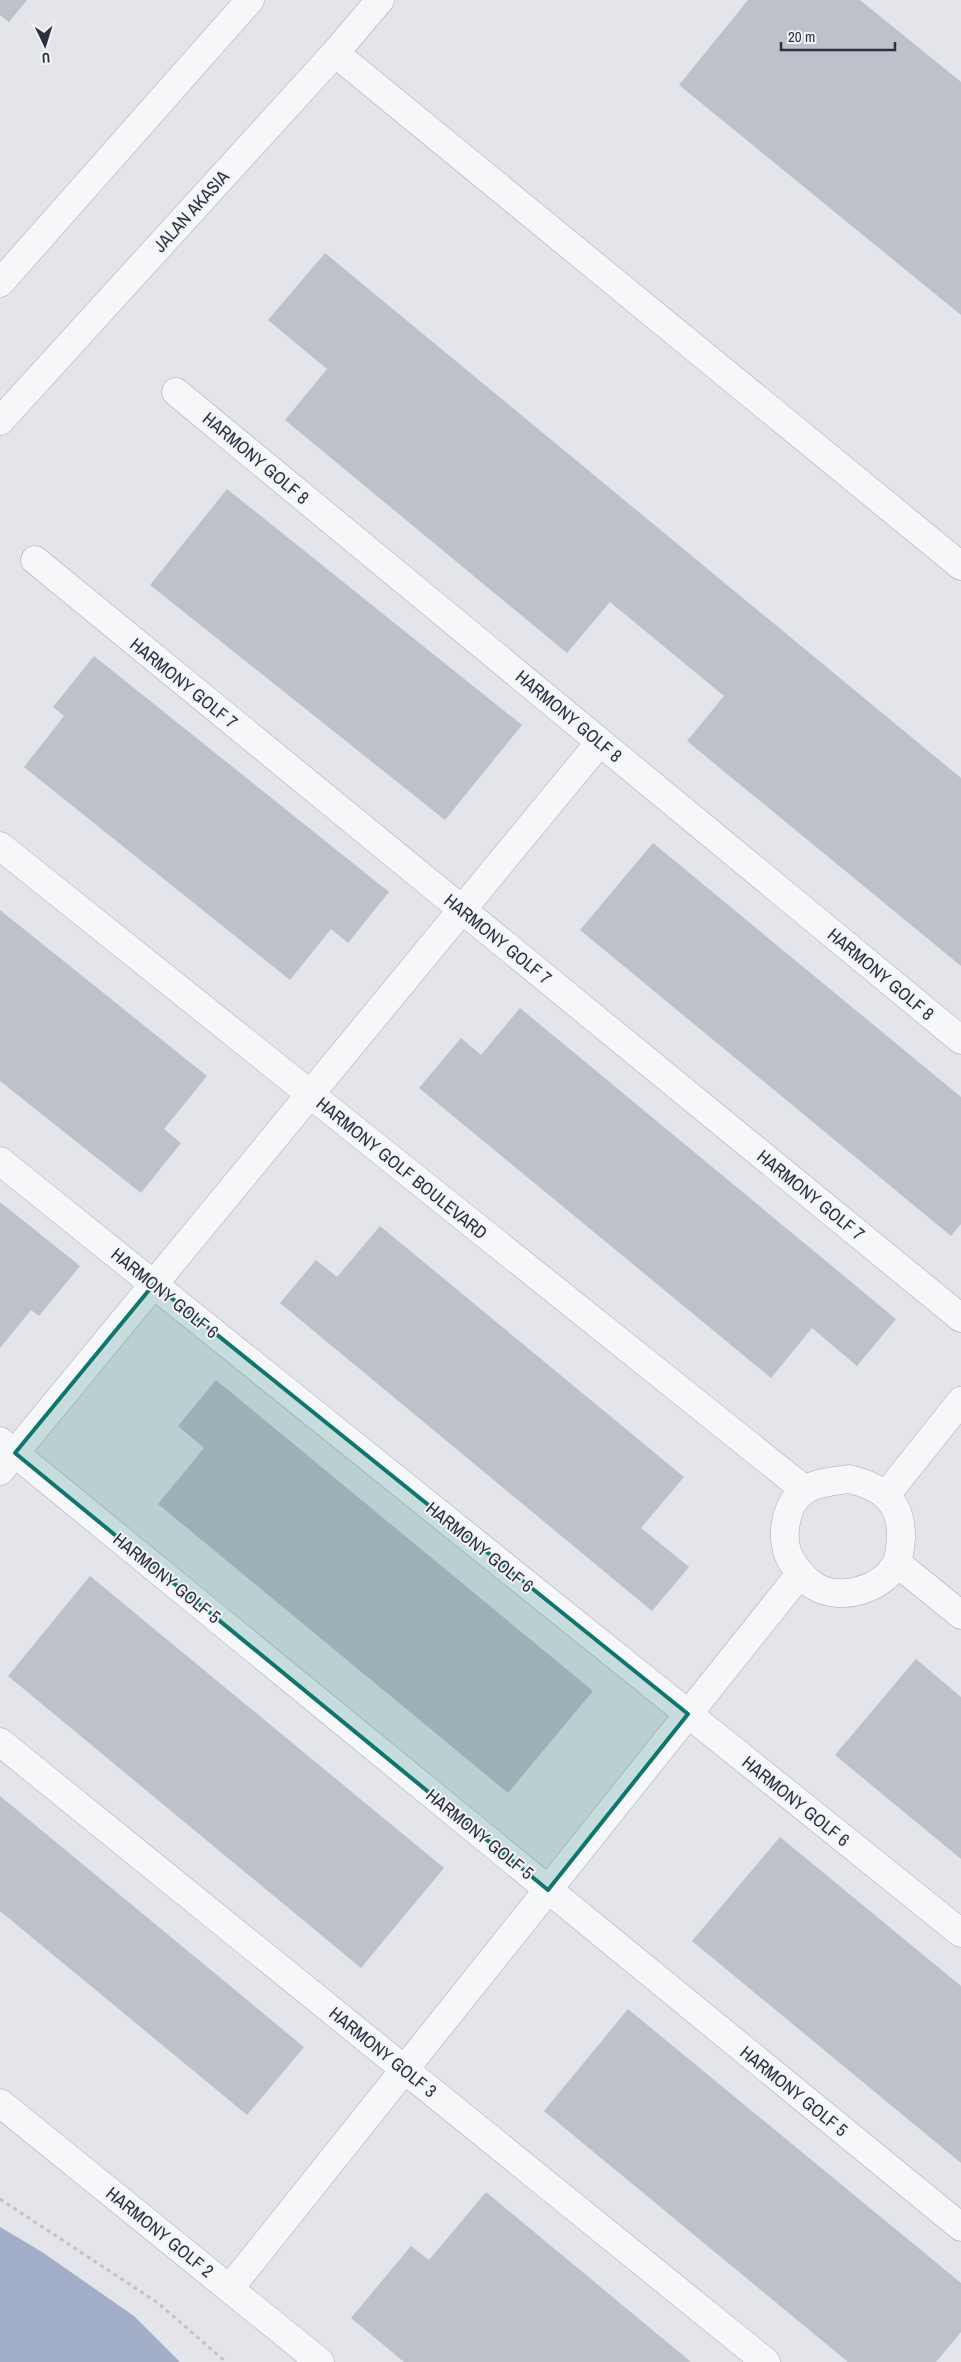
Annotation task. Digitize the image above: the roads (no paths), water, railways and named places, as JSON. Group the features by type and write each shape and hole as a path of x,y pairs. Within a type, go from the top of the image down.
{"street":[{"name":"JALAN AKASIA","path":"0,421 335,53 380,0"},
{"path":"0,283 240,3"},
{"path":"335,53 961,566"},
{"name":"HARMONY GOLF 8","path":"176,392 961,1040"},
{"name":"HARMONY GOLF 7","path":"35,560 961,1318"},
{"path":"5,1455 154,1284 600,742"},
{"name":"HARMONY GOLF BOULEVARD","path":"0,846 805,1490"},
{"name":"HARMONY GOLF 6","path":"0,1161 961,1933"},
{"path":"886,1495 961,1401"},
{"name":"HARMONY GOLF 5","path":"5,1455 548,1890 961,2227"},
{"path":"849,1479 869,1484 886,1495 898,1512 901,1532 897,1563 885,1578 870,1588 851,1593 833,1592 816,1587 800,1574 788,1555 785,1532 790,1508 805,1490 824,1483 849,1479"},
{"path":"897,1563 961,1615"},
{"path":"230,2288 800,1574"},
{"name":"HARMONY GOLF 3","path":"0,1742 766,2362"},
{"name":"HARMONY GOLF 2","path":"0,2103 320,2362"}],"water":[{"path":"0,2227 42,2252 134,2316 180,2362 0,2362"}]}
